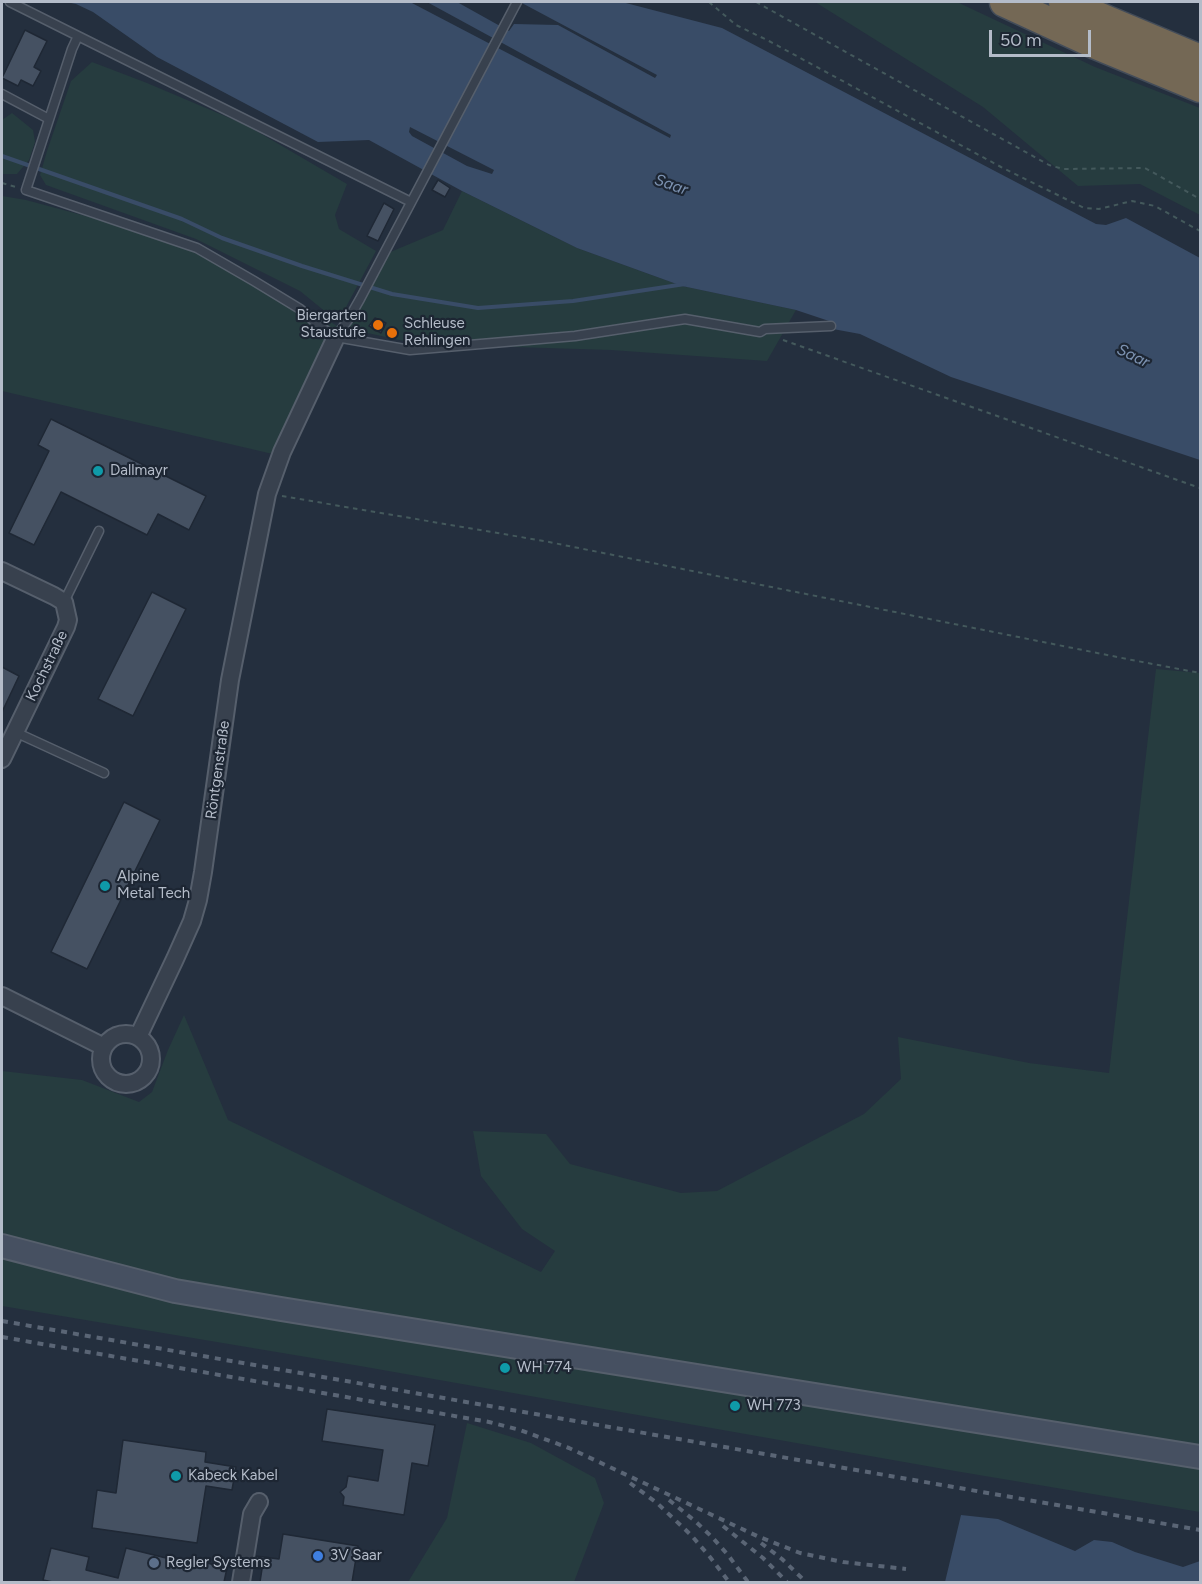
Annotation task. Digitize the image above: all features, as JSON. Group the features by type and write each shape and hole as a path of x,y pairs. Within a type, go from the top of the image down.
{"highway":[{"path":"1005,2 1096,44 1200,87"},
{"path":"1064,2 1200,60"}],"main road":[{"path":"2,1245 113,1276 187,1293 1200,1457"}],"street":[{"name":"Röntgenstraße","path":"138,1037 192,921 198,900 231,680 267,494 282,453 336,337"},
{"path":"2,571 64,602"},
{"name":"Kochstraße","path":"2,759 66,627 68,620 64,602"},
{"path":"2,996 104,1047"},
{"path":"123,1034 138,1037 149,1048 151,1065 147,1073 134,1083 126,1084 110,1078 102,1064 104,1047 109,1041 123,1034"},
{"path":"241,1582 252,1514 259,1502"}],"lane":[{"path":"10,2 411,202"},
{"path":"336,337 360,298 517,2"},
{"path":"78,36 26,190 197,248 291,303 336,337 410,350 575,336 685,319 760,332 765,329 831,326"},
{"path":"2,94 49,119"},
{"path":"64,602 99,531"},
{"path":"15,732 104,773"}],"path":[{"path":"709,2 736,25 1001,167 1084,208 1099,210 1132,201 1155,206 1200,231"},
{"path":"756,2 1049,165 1063,169 1145,168 1200,199"},
{"path":"2,183 26,190"},
{"path":"760,332 1200,488"},
{"path":"267,494 544,542 1200,673"}],"green space":[{"path":"815,2 957,2 1095,67 1200,108 1200,215 1140,184 1078,186 983,107"},
{"path":"92,62 246,125 347,184 335,215 339,229 376,251 338,322 300,291 196,239 46,185 40,175 71,81"},
{"path":"12,113 33,130 35,142 29,160 17,174 2,174 2,120"},
{"path":"462,191 577,248 682,286 796,310 767,361 611,350 418,344 340,327 290,458 2,391 2,196 26,200 201,247 339,327 376,258 443,230"},
{"path":"1156,669 1200,673 1200,1512 2,1306 2,1071 82,1080 139,1102 152,1092 184,1015 228,1120 541,1272 555,1251 522,1229 481,1176 473,1131 546,1134 570,1164 681,1193 717,1191 864,1114 901,1079 898,1037 1029,1063 1109,1073"},
{"path":"467,1423 531,1443 595,1478 604,1503 574,1582 408,1582 447,1518"}],"water":[{"name":"Saar","path":"66,2 410,2 670,138 671,135 427,2 457,2 509,31 514,24 558,25 655,78 657,75 520,2 622,2 722,28 1096,224 1106,225 1126,218 1200,258 1200,460 951,377 860,334 833,329 832,322 796,310 682,286 577,248 462,191 369,140 318,142 157,57 93,12","holes":["410,127 494,170 492,174 467,166 412,136 409,132"]},
{"path":"961,1515 998,1519 1075,1551 1094,1540 1112,1542 1183,1567 1200,1561 1200,1582 945,1582"}],"building":[{"path":"25,30 47,41 34,67 41,71 33,86 21,80 18,86 2,78"},
{"path":"438,180 450,188 445,197 432,190"},
{"path":"384,203 394,209 378,241 367,236"},
{"name":"Biergarten Staustufe","path":"375,318 386,323 381,333 369,326"},
{"name":"Dallmayr","path":"51,419 206,496 189,530 158,514 147,535 61,492 34,545 9,533 49,451 38,445"},
{"path":"152,592 186,609 133,716 98,699"},
{"path":"2,667 19,676 2,712"},
{"name":"Alpine Metal Tech","path":"124,802 160,820 87,969 51,952"},
{"path":"327,1409 435,1425 428,1466 412,1463 404,1515 343,1505 344,1497 340,1492 346,1487 348,1476 378,1481 383,1450 322,1441"},
{"path":"123,1440 206,1452 205,1462 236,1467 232,1490 206,1486 197,1543 92,1528 97,1490 116,1493"},
{"name":"3V Saar","path":"283,1534 358,1546 352,1582 260,1582 262,1569 254,1568 256,1556 279,1559"},
{"name":"Regler Systems","path":"51,1548 89,1557 86,1570 118,1578 126,1548 198,1566 199,1561 227,1568 224,1582 53,1582 43,1580"}],"waterway":[{"path":"2,156 182,219 222,238 392,294 478,308 573,301 685,284"}],"railway":[{"path":"2,1321 1200,1530"},
{"path":"2,1337 489,1422 520,1430 569,1448 757,1536 800,1553 843,1562 906,1569"},
{"path":"630,1483 657,1503 691,1535 729,1582"},
{"path":"669,1500 712,1537 748,1582"},
{"path":"723,1526 763,1558 787,1582"},
{"path":"761,1543 806,1582"}],"place":[{"name":"Biergarten Staustufe","path":"378,325"},
{"name":"Schleuse Rehlingen","path":"392,333"},
{"name":"Dallmayr","path":"98,471"},
{"name":"Alpine Metal Tech","path":"105,886"},
{"name":"WH 774","path":"505,1368"},
{"name":"WH 773","path":"735,1406"},
{"name":"Kabeck Kabel","path":"176,1476"},
{"name":"3V Saar","path":"318,1556"},
{"name":"Regler Systems","path":"154,1563"}]}
